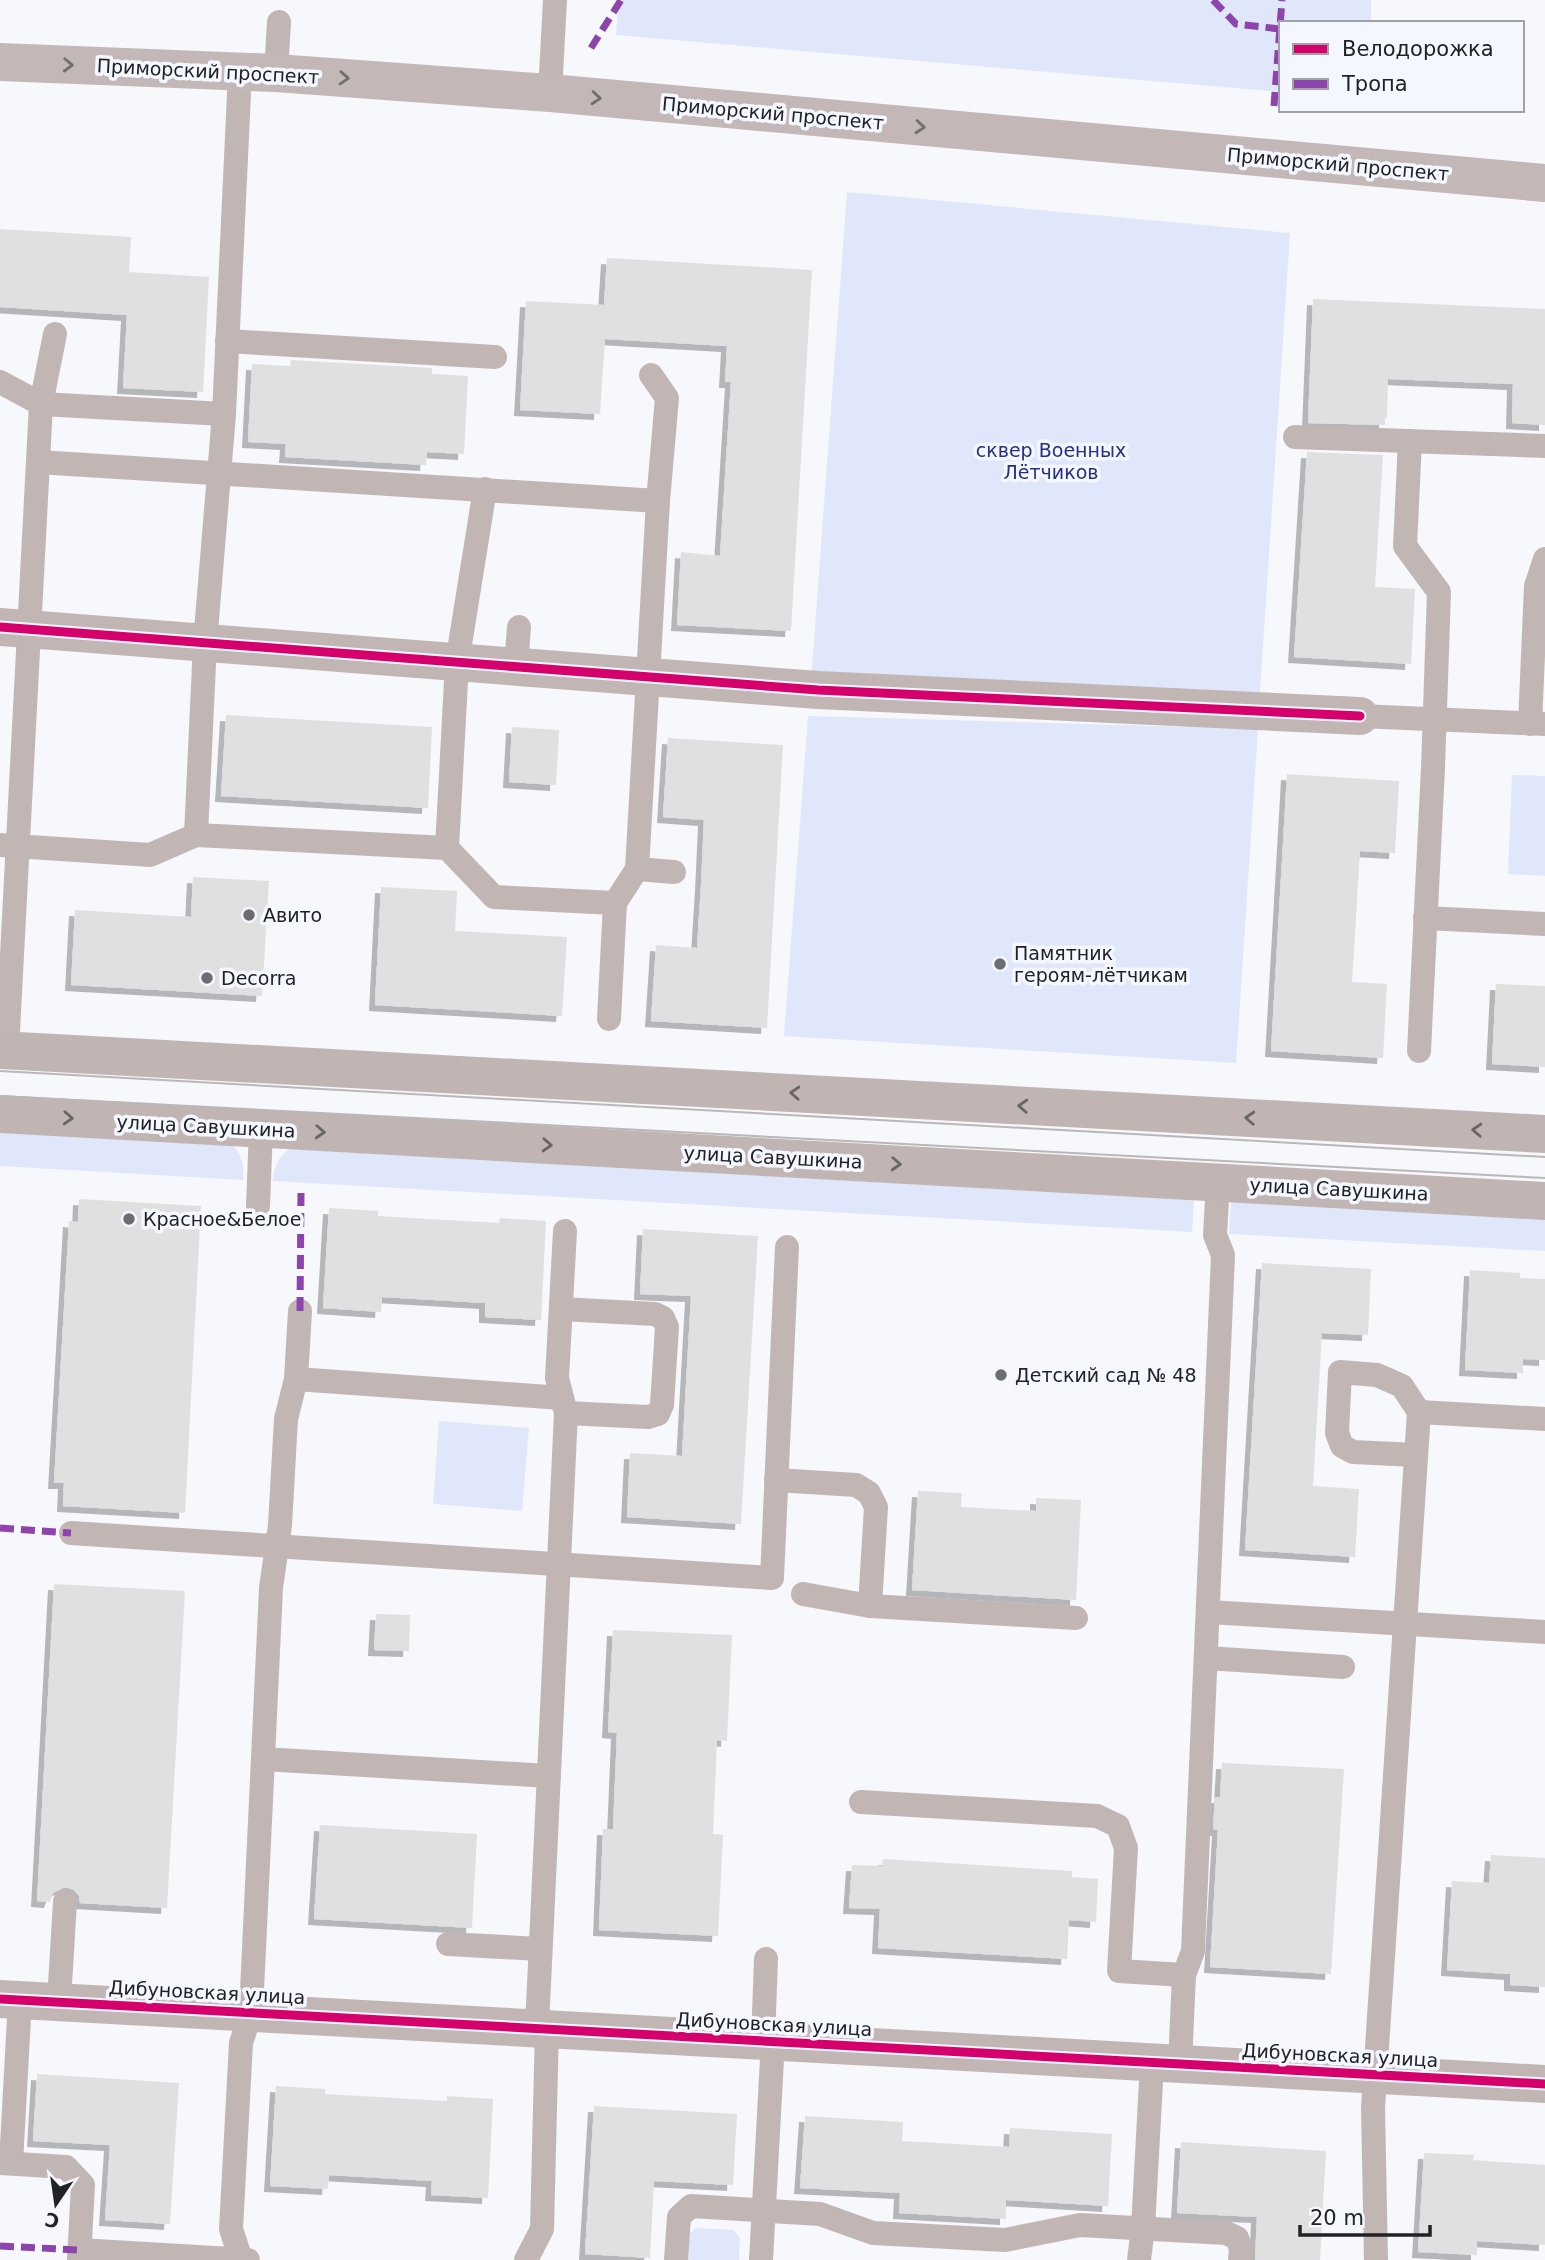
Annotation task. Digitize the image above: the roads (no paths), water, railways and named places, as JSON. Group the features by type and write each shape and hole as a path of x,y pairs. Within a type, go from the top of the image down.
{"main road":[{"name":"Приморский проспект","path":"0,62 258,73 550,93 1545,183"},
{"path":"4,1050 1545,1134"},
{"name":"улица Савушкина","path":"0,1114 1545,1201"}],"street":[{"path":"15,628 818,691 1360,716"},
{"name":"Дибуновская улица","path":"10,1999 1545,2084"}],"lane":[{"path":"550,93 555,0"},
{"path":"196,835 205,643 227,341 258,73 279,22"},
{"path":"4,1050 15,628 38,462 41,404 55,334"},
{"path":"227,341 495,357"},
{"path":"609,1019 615,903 637,869 657,501 667,398 651,375"},
{"path":"0,382 41,404 223,414"},
{"path":"1295,437 1545,446"},
{"path":"1410,441 1405,546 1439,592 1419,1051"},
{"path":"38,462 657,501"},
{"path":"447,848 457,663 485,489"},
{"path":"1360,716 1538,724 1536,586 1545,559"},
{"path":"516,667 519,627"},
{"path":"9,846 150,855 196,835 447,848 494,897 615,903"},
{"path":"637,869 674,872"},
{"path":"1425,918 1545,924"},
{"path":"258,1206 261,1129"},
{"path":"1139,2260 1166,2064 1184,1975 1193,1951 1223,1255 1215,1235 1218,1182"},
{"path":"526,2260 542,2230 540,1949 559,1564 564,1405 556,1378 565,1231"},
{"path":"71,1533 772,1578 787,1247"},
{"path":"296,1379 564,1405 648,1417 658,1414 662,1405 667,1327 663,1318 655,1314 561,1309"},
{"path":"241,2260 230,2229 241,2043 251,2012 271,1588 277,1547 286,1419 296,1379 300,1311"},
{"path":"1376,2260 1373,2108 1419,1412 1402,1386 1377,1375 1340,1372 1337,1433 1342,1446 1353,1452 1416,1455"},
{"path":"1419,1412 1545,1419"},
{"path":"776,1480 856,1485 870,1493 876,1507 870,1606"},
{"path":"803,1594 870,1606 1076,1618"},
{"path":"1208,1612 1545,1632"},
{"path":"1206,1658 1343,1667"},
{"path":"263,1759 548,1776"},
{"path":"861,1802 1097,1816 1118,1826 1126,1848 1119,1971 1184,1975"},
{"path":"59,2001 65,1902"},
{"path":"448,1944 540,1949"},
{"path":"761,2260 768,2041 766,1959"},
{"path":"10,1999 5,2163 66,2167 83,2185 79,2255 248,2260"},
{"path":"676,2260 679,2217 691,2206 820,2214 873,2233 1005,2240 1080,2225 1226,2233 1237,2238 1241,2249 1240,2260"}],"tram line":[{"path":"0,1071 1545,1157"},
{"path":"0,1096 1545,1178"}],"place":[{"name":"Авито","path":"249,915"},
{"name":"Памятник героям-лётчикам","path":"1000,964"},
{"name":"Decorra","path":"207,978"},
{"name":"Красное&Белое","path":"129,1219"},
{"name":"Детский сад № 48","path":"1001,1375"}],"park label":[{"name":"сквер Военных Лётчиков","path":"1051,461"}]}
